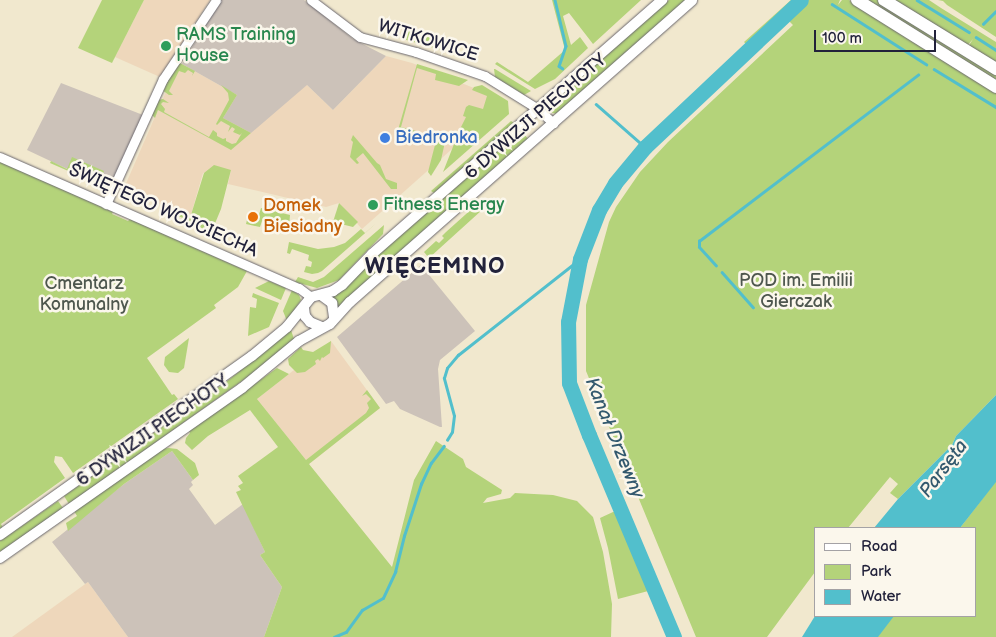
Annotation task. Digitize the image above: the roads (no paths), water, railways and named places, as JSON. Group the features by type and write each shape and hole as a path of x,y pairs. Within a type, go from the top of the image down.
{"main road":[{"path":"857,0 996,87"},
{"path":"884,0 996,69"}],"street":[{"path":"106,204 163,79 216,0"},
{"name":"WITKOWICE","path":"311,0 360,37 416,52 478,73 500,84 538,109 553,123"},
{"name":"6 DYWIZJI PIECHOTY","path":"0,535 202,394 270,342 316,296 333,291 346,282 372,254 662,0"},
{"name":"6 DYWIZJI PIECHOTY","path":"0,558 242,388 300,341 330,324 334,318 692,0"},
{"name":"ŚWIĘTEGO WOJCIECHA","path":"0,157 316,296"},
{"path":"316,296 332,303 334,318"},
{"path":"304,308 307,320 315,326 322,327"}],"water":[{"name":"Parsęta","path":"996,395 996,482 961,527 875,527 898,499 952,445 956,436"},
{"path":"814,617 893,617 878,637 802,637"}],"waterway":[{"path":"555,0 566,46 559,66 562,68"},
{"name":"Kanał Drzewny","path":"674,637 569,383 568,322 580,259 599,210 615,183 645,147 801,0"},
{"path":"917,0 969,32"},
{"path":"832,4 926,64"},
{"path":"983,24 996,11"},
{"path":"976,37 996,50"},
{"path":"934,69 996,107"},
{"path":"716,266 699,247 699,241 918,75"},
{"path":"596,104 645,147"},
{"path":"447,440 452,432 454,416 444,378 447,368 458,355 580,259"},
{"path":"722,272 753,307"},
{"path":"334,637 346,632 362,610 383,598 395,572 404,536 421,484 431,463 444,446"}],"place":[{"name":"RAMS Training House","path":"166,46"},
{"name":"Biedronka","path":"385,138"},
{"name":"Fitness Energy","path":"373,205"},
{"name":"Domek Biesiadny","path":"253,217"}],"district":[{"name":"WIĘCEMINO","path":"435,267"}],"park label":[{"name":"POD im. Emilii Gierczak","path":"796,292"},
{"name":"Cmentarz Komunalny","path":"84,295"}]}
